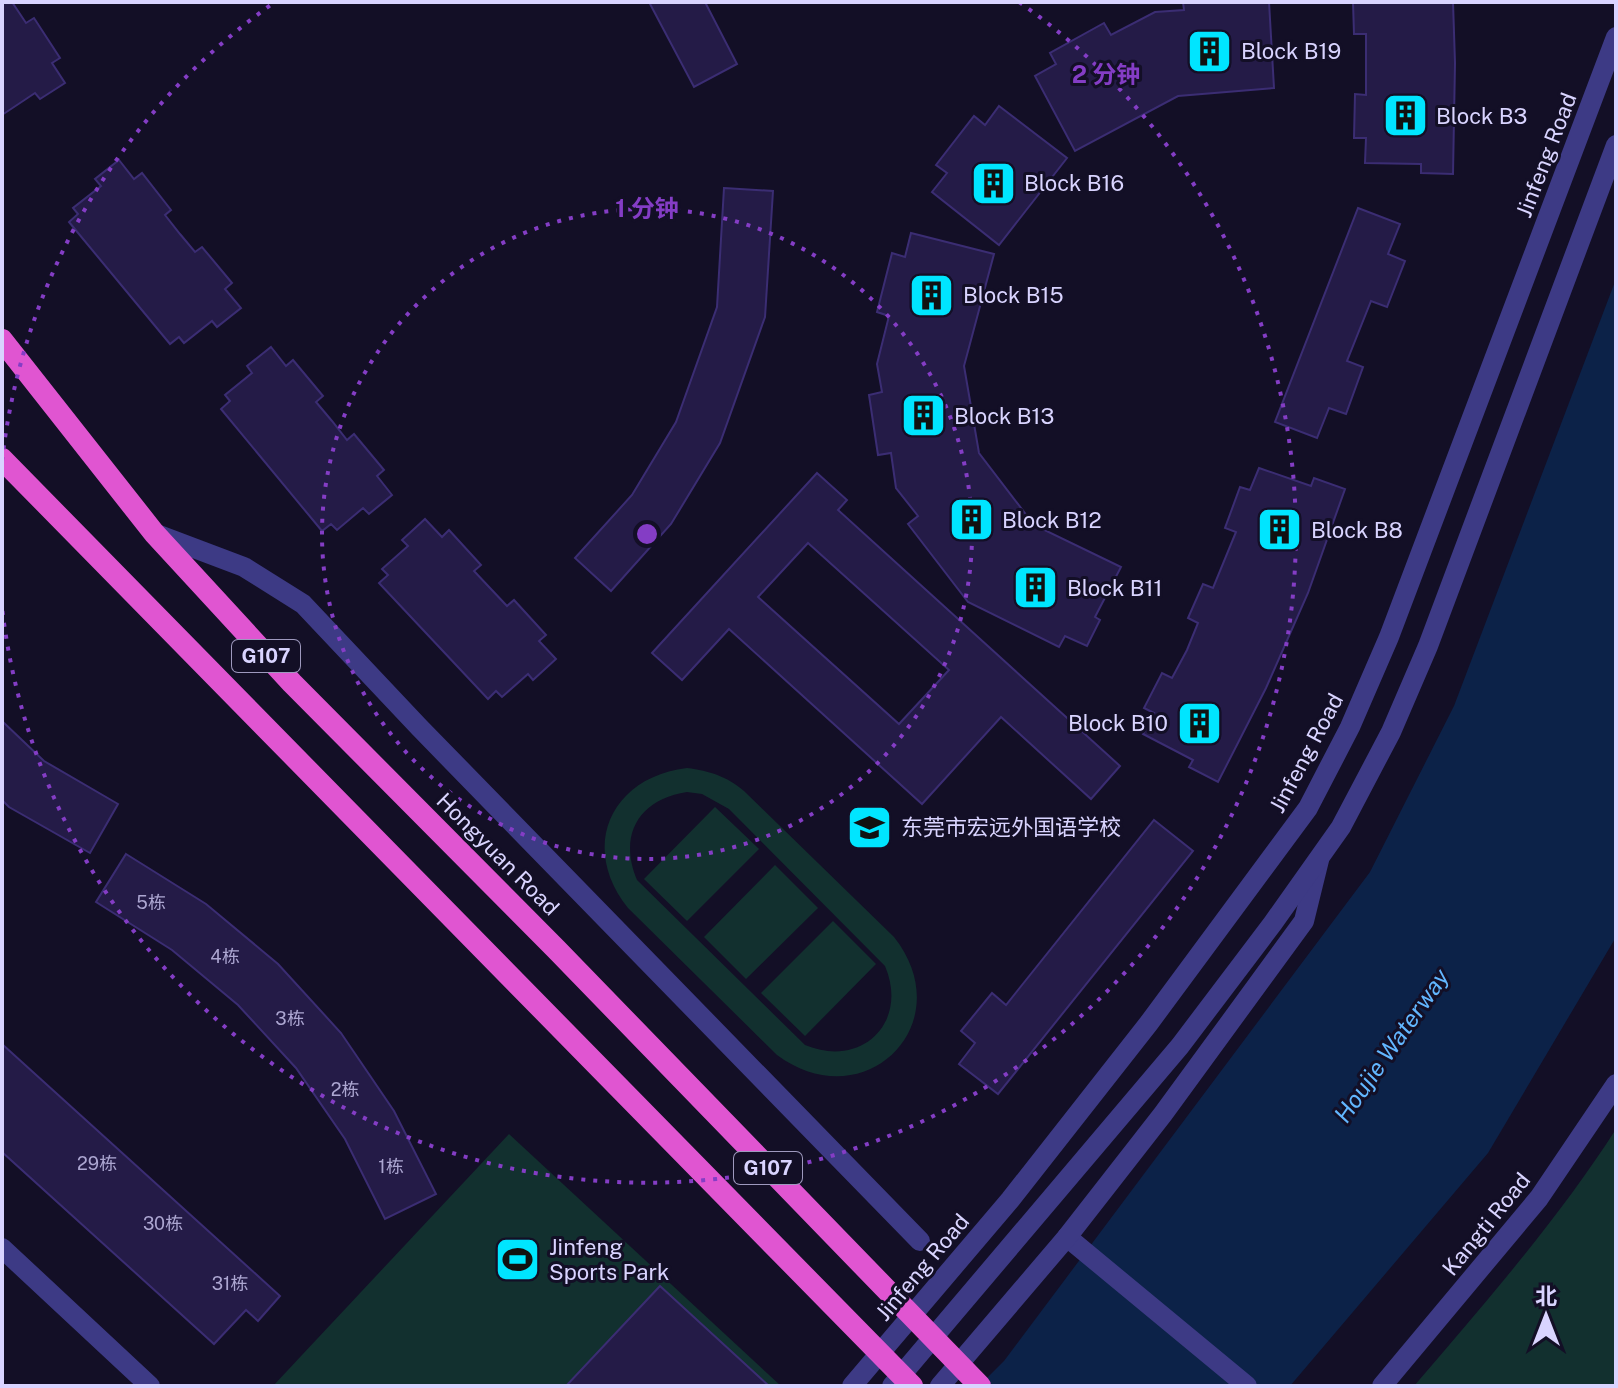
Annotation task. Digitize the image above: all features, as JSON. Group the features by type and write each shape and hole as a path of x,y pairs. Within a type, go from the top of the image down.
{"highway":[{"name":"Hongyuan Road","path":"2,340 154,533 292,683 556,949 980,1386"},
{"name":"G107","path":"2,459 912,1386"}],"street":[{"name":"Jinfeng Road","path":"852,1386 1028,1177 1149,1023 1308,808 1350,727 1389,637 1616,37"},
{"path":"892,1386 1180,1046 1341,827 1391,732 1428,646 1616,145"},
{"path":"154,533 244,567 303,604 920,1241"},
{"path":"940,1386 1067,1237 1163,1114 1304,921 1320,856"},
{"name":"Kangti Road","path":"1382,1386 1539,1198 1616,1084"},
{"path":"1067,1237 1247,1386"},
{"path":"2,1248 150,1386"}],"green space":[{"path":"695,769 717,775 737,786 894,937 912,969 917,1001 910,1029 894,1053 871,1069 842,1076 810,1072 777,1055 628,908 613,885 606,862 605,839 611,818 622,800 639,785 661,774","holes":["687,792 702,794 729,809 885,966 891,986 891,1005 885,1022 875,1036 862,1045 845,1051 826,1051 805,1045 637,880 630,848 632,834 645,811 670,796"]},
{"path":"715,807 759,849 687,921 644,879"},
{"path":"775,865 818,908 746,979 704,937"},
{"path":"833,921 876,964 805,1036 761,993"},
{"path":"1616,1129 1616,1386 1414,1386 1545,1229"},
{"name":"Jinfeng Sports Park","path":"509,1134 781,1386 273,1386"}],"water":[{"name":"Houjie Waterway","path":"1616,279 1616,937 1488,1153 1290,1386 979,1386 1004,1361 1370,872 1454,706"}],"building":[{"path":"2,2 12,2 26,23 34,18 60,58 52,63 65,83 40,99 35,93 2,115"},
{"path":"649,2 705,2 737,64 694,87"},
{"path":"1183,2 1269,2 1274,88 1178,96 1075,151 1035,76 1056,64 1050,53 1104,23 1111,35 1155,12 1184,10"},
{"path":"1353,2 1453,2 1453,174 1421,173 1421,164 1365,163 1366,138 1354,138 1355,94 1366,95 1366,34 1354,34"},
{"name":"Block B16","path":"999,106 1067,158 999,245 932,192 947,173 936,165 974,116 985,125"},
{"path":"119,160 134,179 142,173 171,210 165,215 180,234 195,252 202,247 232,283 225,289 241,308 217,327 212,321 184,343 179,337 170,344 69,222 78,214 73,208 101,186 95,179"},
{"path":"724,188 773,191 765,317 720,443 671,524 611,591 575,558 632,495 676,422 717,307"},
{"path":"1358,208 1400,224 1388,254 1405,261 1387,307 1371,301 1347,361 1363,367 1346,414 1329,408 1317,438 1275,422"},
{"path":"911,233 994,254 964,366 979,453 1034,525 1121,567 1095,617 1100,620 1087,646 1065,636 1059,647 968,602 908,524 918,516 896,488 891,453 878,455 869,395 882,392 877,364 889,316 877,312 892,253 905,257"},
{"path":"271,347 286,366 293,360 323,396 316,402 347,440 354,434 384,470 377,476 392,495 369,514 363,508 337,530 331,524 322,531 221,409 230,401 225,395 252,373 247,366"},
{"path":"1259,468 1311,486 1314,478 1345,489 1308,593 1266,688 1218,782 1189,767 1193,760 1143,734 1154,713 1144,708 1162,673 1172,678 1187,650 1198,623 1188,618 1203,584 1213,588 1236,532 1225,528 1240,487 1250,490"},
{"path":"817,473 847,500 838,510 1120,766 1091,799 1001,717 922,804 729,629 682,680 652,653","holes":["808,543 949,670 899,724 758,597"]},
{"path":"425,519 442,537 449,530 481,565 474,571 507,606 514,600 546,635 539,641 556,659 533,680 528,674 502,697 496,691 488,699 379,583 388,575 382,569 408,546 402,540"},
{"path":"2,721 44,761 118,804 90,853 2,800"},
{"path":"1154,820 1193,851 998,1094 959,1064 975,1043 961,1031 992,993 1006,1005"},
{"path":"126,854 206,904 278,964 341,1033 394,1111 436,1194 385,1219 345,1139 296,1068 238,1005 172,950 96,902"},
{"path":"2,1044 280,1296 258,1321 246,1310 214,1344 2,1152"},
{"path":"660,1286 769,1386 566,1386"}],"place":[{"name":"Block B19","path":"1210,51"},
{"name":"Block B3","path":"1405,116"},
{"name":"Block B16","path":"993,183"},
{"name":"Block B15","path":"932,295"},
{"name":"Block B13","path":"923,416"},
{"name":"Block B12","path":"971,520"},
{"name":"Block B8","path":"1280,530"},
{"name":"Block B11","path":"1036,588"},
{"name":"Block B10","path":"1199,723"},
{"name":"东莞市宏远外国语学校","path":"870,827"},
{"name":"Jinfeng Sports Park","path":"518,1260"}]}
